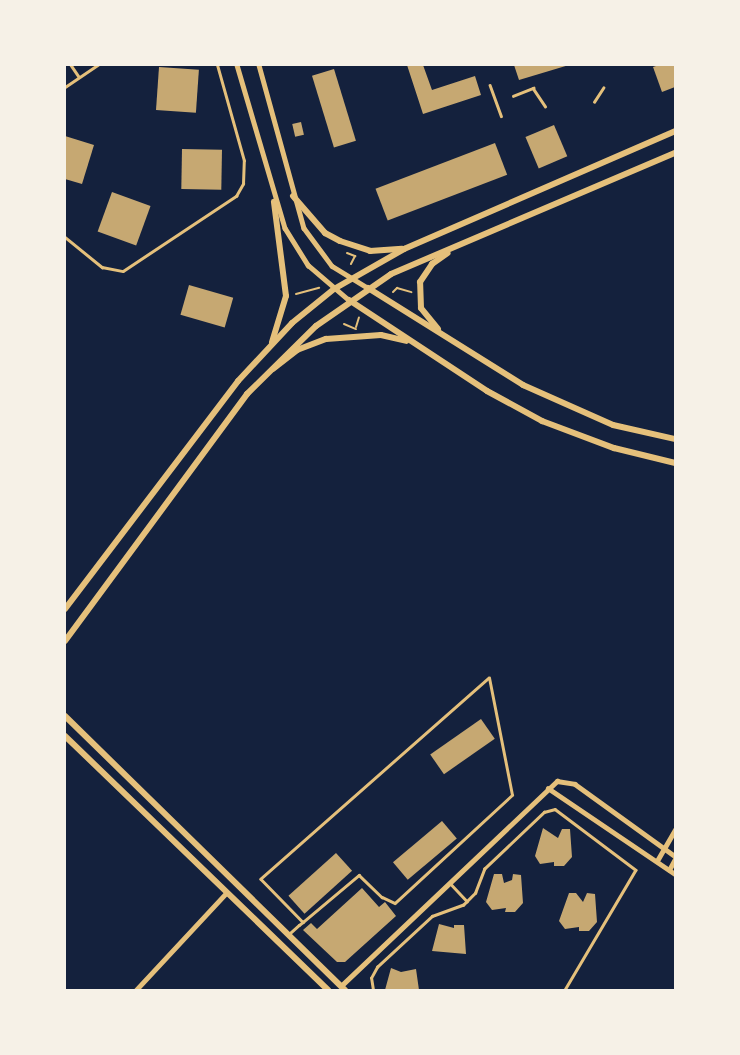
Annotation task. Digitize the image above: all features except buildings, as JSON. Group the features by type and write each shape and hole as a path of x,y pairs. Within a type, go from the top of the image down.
{"main road":[{"path":"65,609 271,343 334,289 404,249 675,131"},
{"path":"65,641 258,382 290,347 368,288 675,153"},
{"path":"293,197 325,233 340,241 370,251 404,249"},
{"path":"271,343 286,296 274,202"},
{"path":"441,334 421,309 420,282 432,264 460,246"},
{"path":"368,288 536,391 613,425 675,439"},
{"path":"349,300 411,342 542,421 614,448 675,463"},
{"path":"258,382 297,350 326,339 381,335 411,342"},
{"path":"65,716 289,934 341,989"},
{"path":"65,736 328,990"},
{"path":"226,893 236,883"}],"street":[{"path":"237,65 274,202 297,251 334,289 349,300"},
{"path":"259,65 293,197 318,251 349,279 368,288"},
{"path":"341,989 548,788 569,780 675,857 669,870"},
{"path":"548,788 675,874"},
{"path":"657,861 675,830"},
{"path":"136,990 226,893"}],"lane":[{"path":"71,65 79,78"},
{"path":"65,87 95,65"},
{"path":"65,237 102,267 123,271 236,196 243,184 244,161 217,65"},
{"path":"490,85 501,116"},
{"path":"513,96 533,88 545,106"},
{"path":"594,102 603,88"},
{"path":"289,934 359,875 382,897 395,903 512,794 489,678 261,879 303,922"},
{"path":"373,990 371,978 377,967 432,916 468,901 484,869 549,809 560,810 635,865 635,872 565,990"},
{"path":"450,883 468,901"}],"path":[{"path":"349,249 347,253 355,256 351,264"},
{"path":"296,294 319,288"},
{"path":"393,292 397,288 413,293"},
{"path":"344,324 356,329 359,317"}]}
